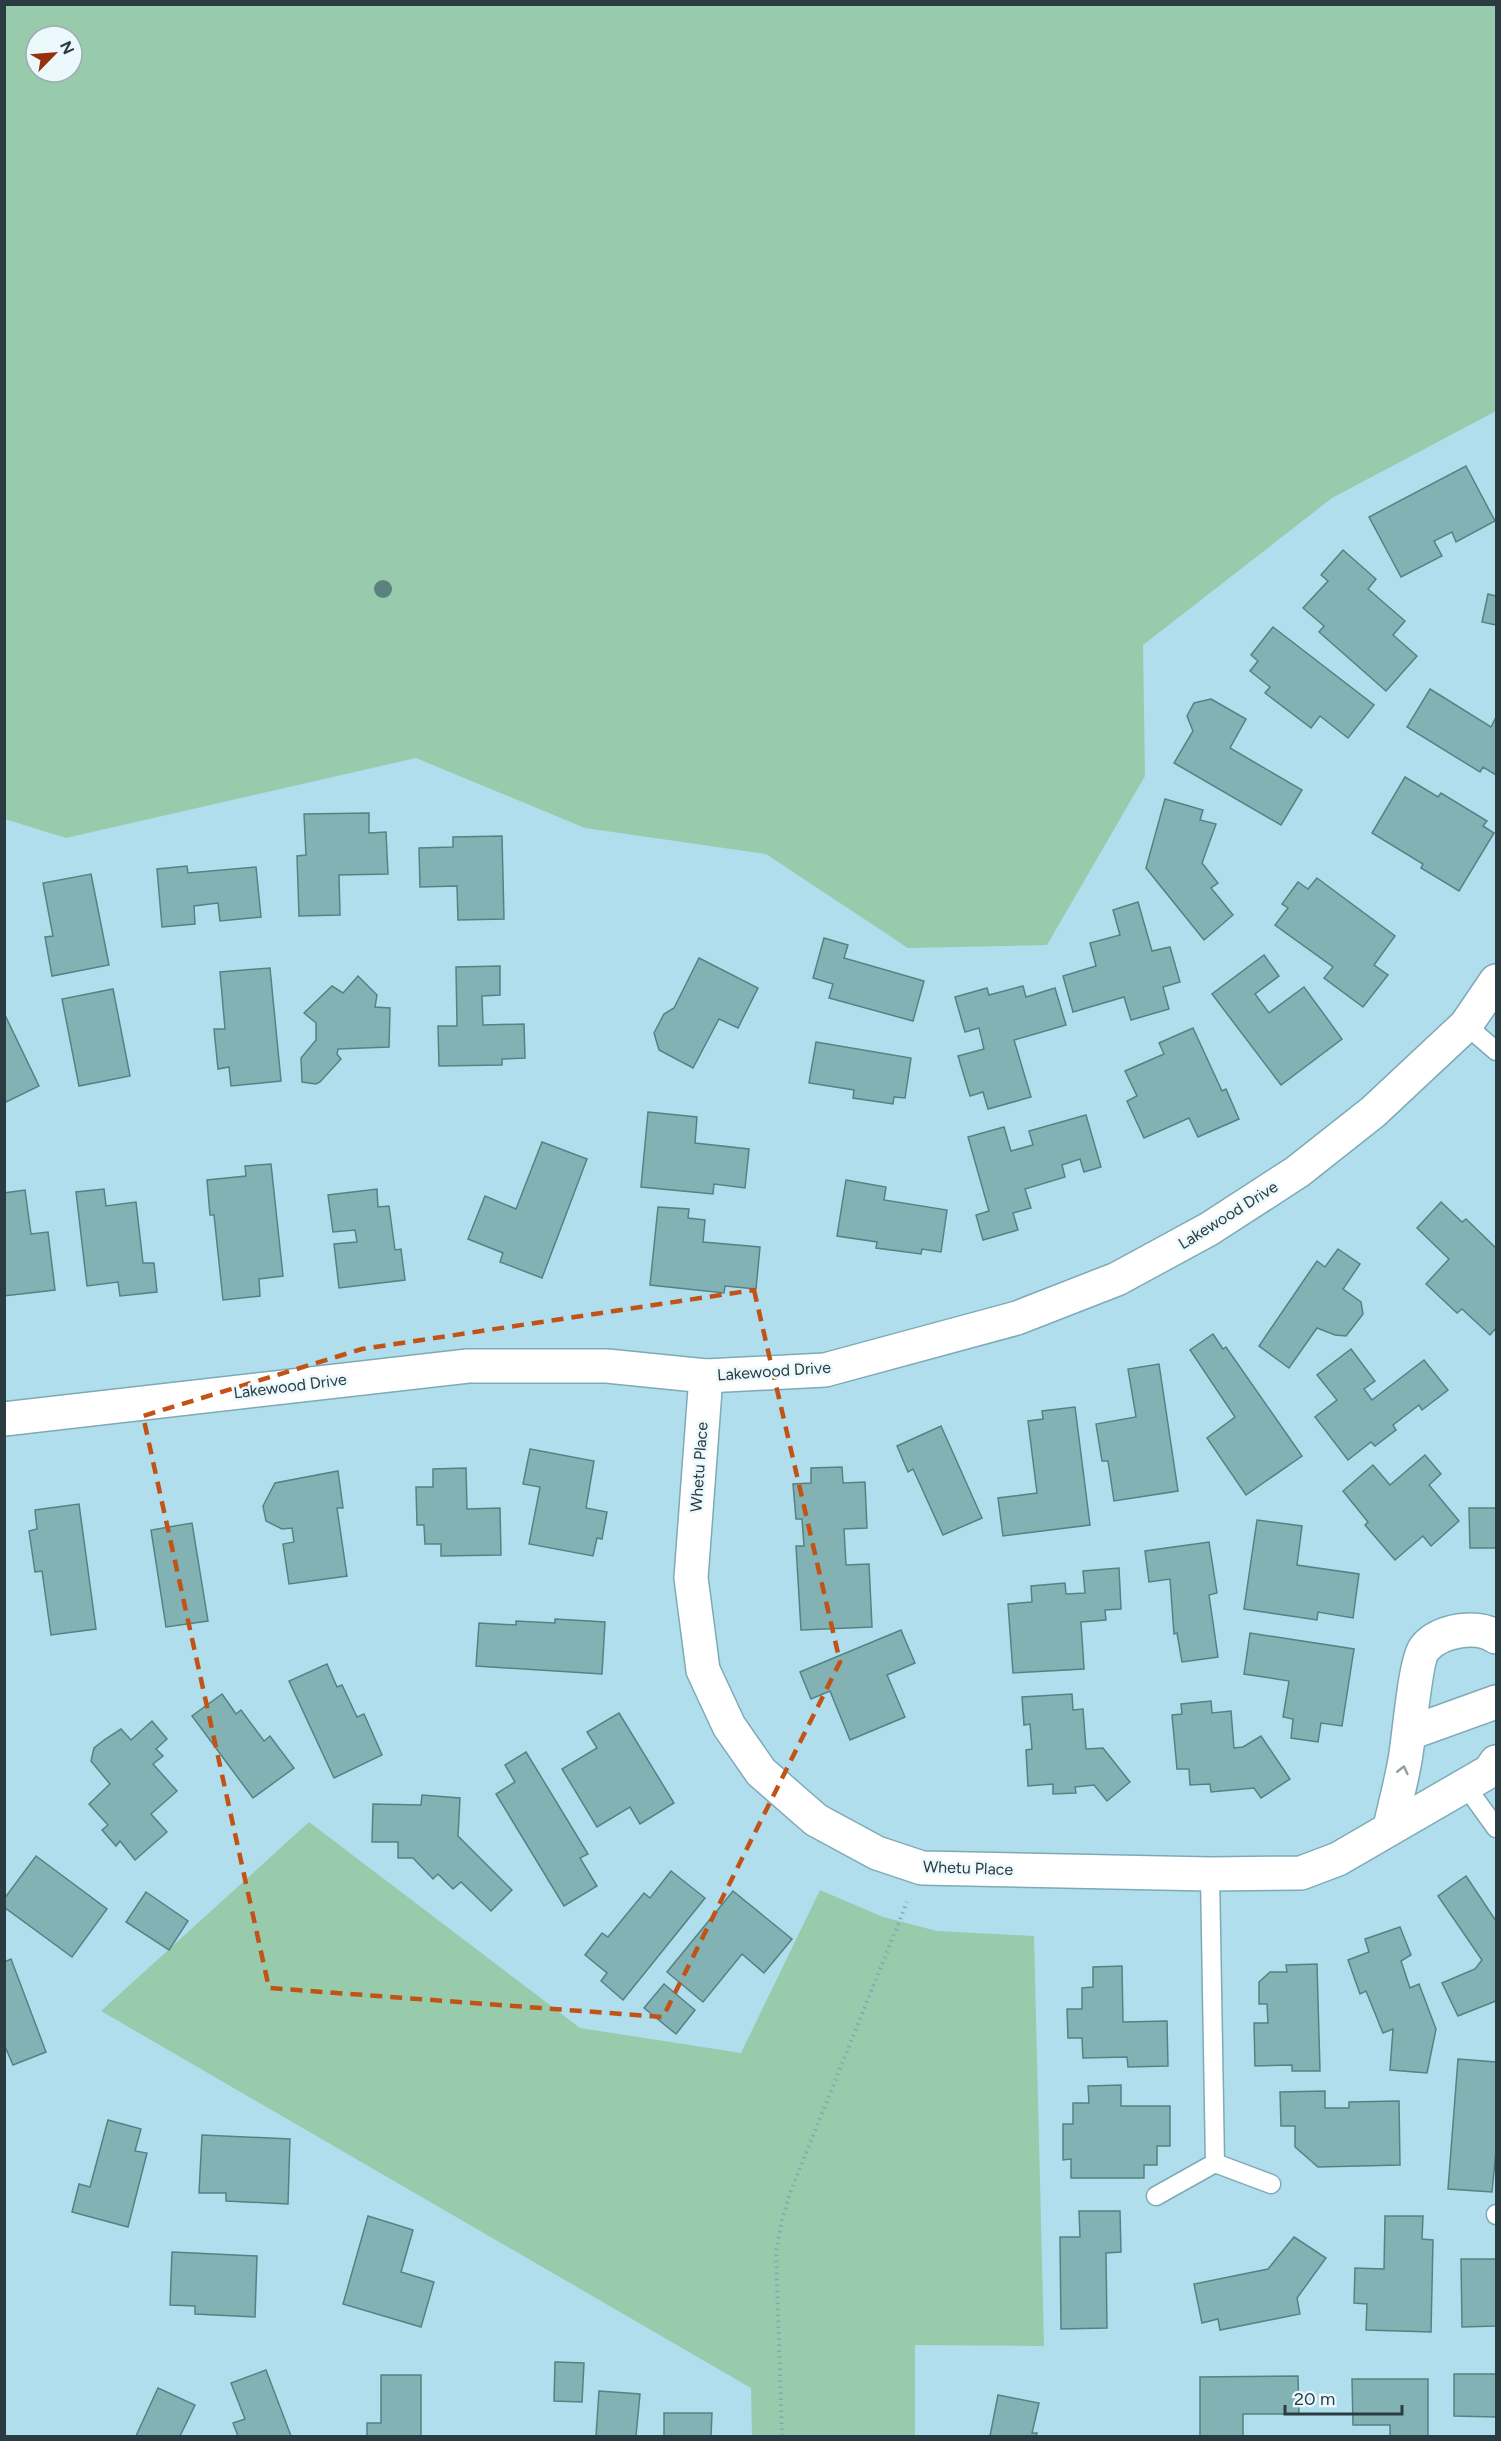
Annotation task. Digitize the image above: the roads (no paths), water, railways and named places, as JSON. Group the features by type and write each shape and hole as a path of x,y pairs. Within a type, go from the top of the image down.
{"street":[{"name":"Lakewood Drive","path":"4,1419 468,1366 607,1366 706,1376 825,1370 1017,1318 1117,1279 1209,1229 1298,1172 1373,1112 1466,1025 1497,981"},
{"name":"Whetu Place","path":"706,1376 691,1578 703,1670 729,1726 761,1772 816,1821 877,1853 922,1868 1210,1874 1301,1873 1338,1859 1490,1771 1497,1762"},
{"path":"1390,1827 1410,1733 1415,1678 1424,1648 1444,1633 1468,1630 1497,1637"},
{"path":"1410,1733 1497,1702"}],"lane":[{"path":"1466,1025 1497,1051"},
{"path":"1465,1785 1497,1828"},
{"path":"1210,1874 1215,2163"},
{"path":"1156,2196 1215,2163 1271,2184"}]}
